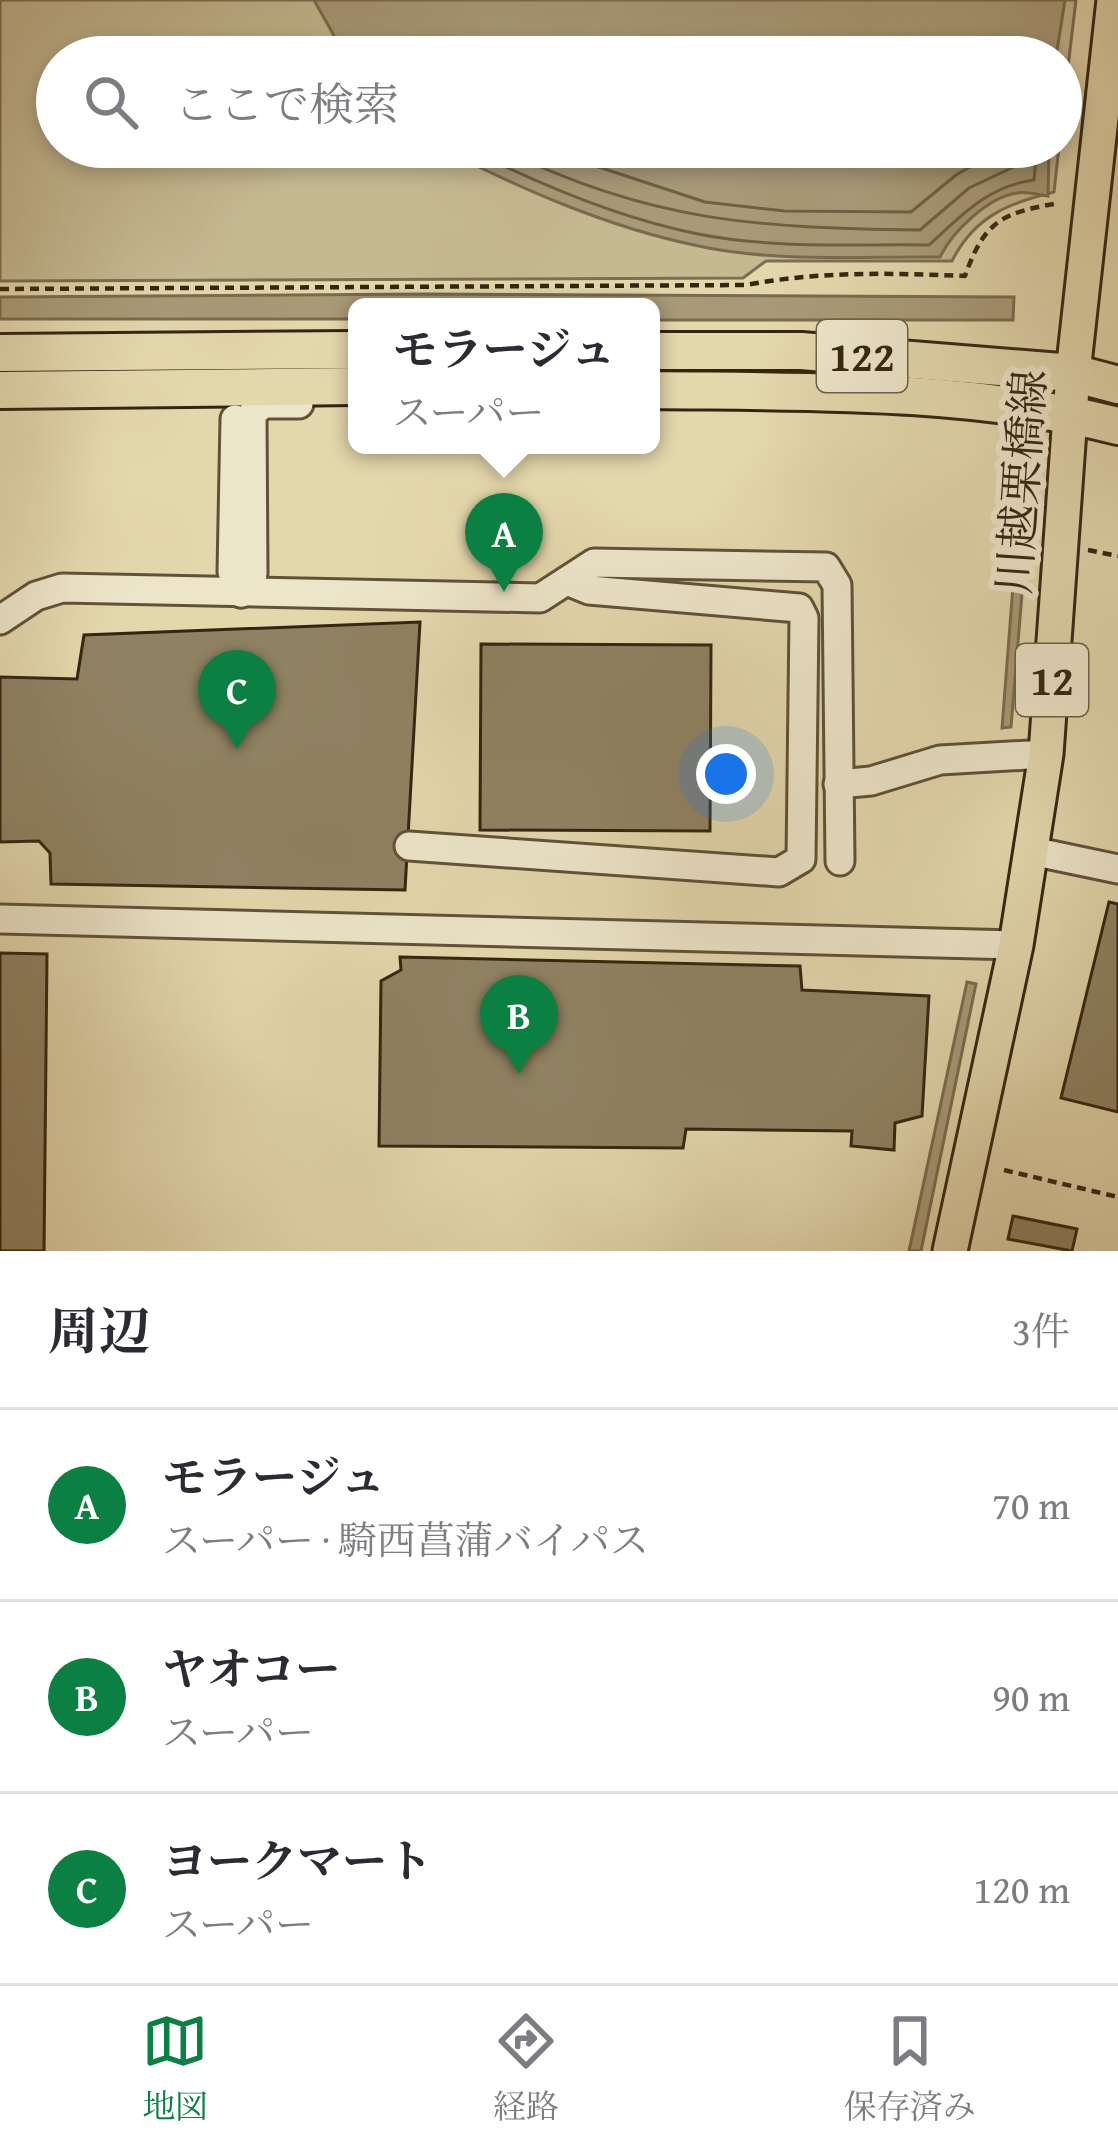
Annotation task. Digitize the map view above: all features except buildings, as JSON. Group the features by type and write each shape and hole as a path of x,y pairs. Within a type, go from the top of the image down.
{"highway":[{"path":"0,353 348,350"},
{"name":"122","path":"660,351 802,351 1072,373 1118,385"},
{"path":"0,390 211,383 348,386"},
{"name":"122","path":"660,390 802,392 1071,414 1118,426"}],"main road":[{"name":"川越栗橋線","path":"950,1251 1016,944 1046,754 1072,373 1114,0"}],"street":[{"path":"211,383 236,405 232,572 241,593"},
{"path":"241,593 253,574 252,414 263,404 348,404"},
{"path":"0,620 36,596 62,588 540,598 594,563 826,567 837,585 840,861"},
{"path":"409,846 779,872 802,860 804,617 799,608 609,592 567,581"},
{"path":"838,784 872,781 940,760 1046,754"},
{"path":"1032,851 1118,869"},
{"path":"0,919 1016,944"}],"path":[{"path":"0,290 746,285 790,276 884,272 965,276 979,236 1013,211 1059,203"},
{"path":"1088,550 1118,556"},
{"path":"1004,1170 1118,1197"}],"shaded area":[{"path":"0,0 1076,0 1072,36 36,36 36,168 1057,168 1054,192 994,214 971,233 952,261 766,261 743,278 0,281"}],"water":[{"path":"314,0 1065,0 1059,36 334,36"},
{"path":"482,168 1049,168 1048,196 1021,193 994,201 962,227 940,257 724,251 661,237 531,191"},
{"path":"0,297 1014,297 1013,320 660,320 660,298 348,298 348,319 0,319"},
{"path":"1020,496 1030,497 1011,727 1002,728"},
{"path":"967,982 976,984 921,1251 909,1251"}],"place":[{"name":"モラージュ","path":"504,592"},
{"name":"ヨークマート","path":"237,749"},
{"name":"ヤオコー","path":"519,1074"}]}
